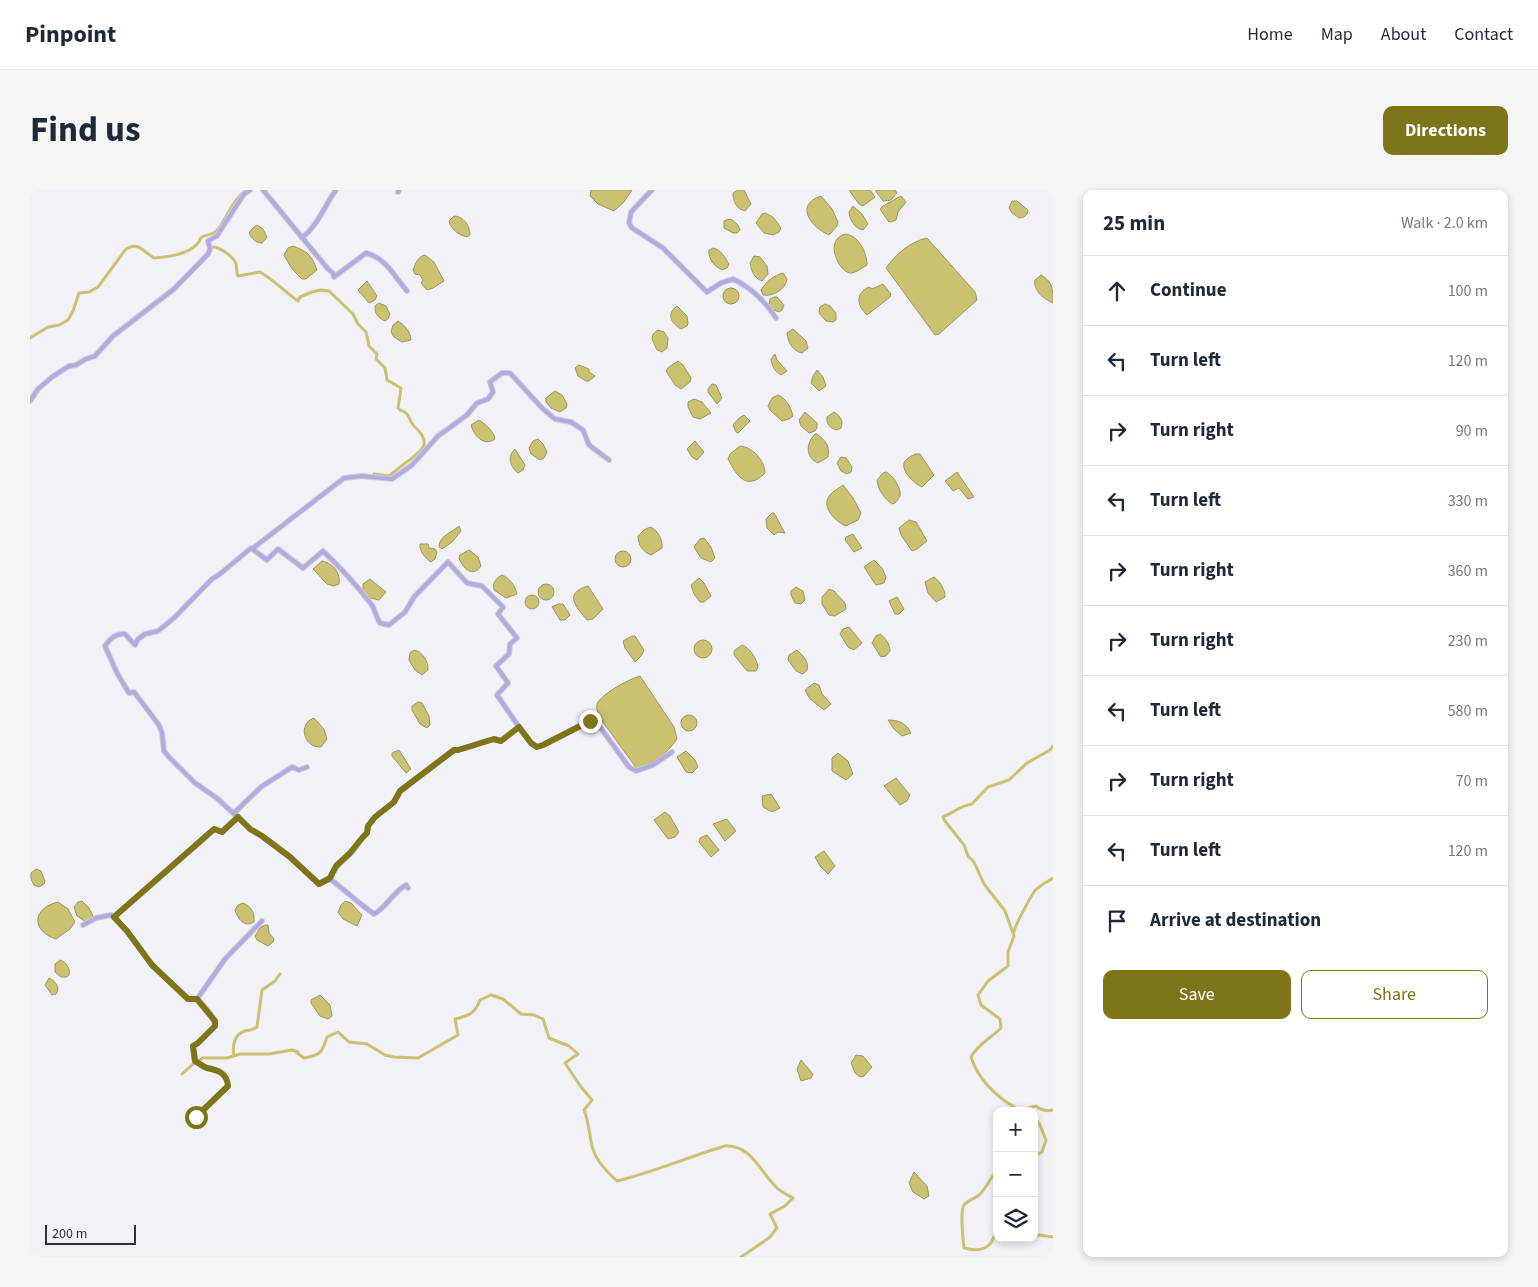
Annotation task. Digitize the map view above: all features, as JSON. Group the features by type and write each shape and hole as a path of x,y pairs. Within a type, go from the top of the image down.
{"street":[{"path":"30,401 38,389 52,377 69,366 76,365 95,356 113,336 174,289 208,254 210,249 208,241 217,236 244,194 250,190"},
{"path":"263,190 333,273 334,277 366,252 374,254 388,266 407,291"},
{"path":"302,238 317,221 336,190"},
{"path":"652,190 631,212 629,223 632,228 663,248 707,292 721,283 733,279 755,293 776,318"},
{"path":"519,727 501,741 494,739 454,750 400,791 394,802 368,826 367,833 336,866 330,878 319,884 290,857 250,829 209,791 195,783 169,757 164,750 159,725 134,692 129,693 124,687 105,646 109,639 119,633 125,634 135,645 144,634 158,630 174,618 212,579 344,478 362,476 388,480 402,472 412,465 438,436 467,415 478,403 488,399 493,392 490,382 502,373 510,373 543,409 555,419 571,422 583,430 589,444 609,460"},
{"path":"252,549 267,560 278,549 303,568 323,551 346,574 373,607 380,623 389,625 405,612 414,597 448,562 467,582 482,586 503,606 498,614 517,638 510,644 509,654 496,666 508,683 497,695 531,743 537,747 559,738 590,721 600,726 629,767 636,771 653,765 672,752"},
{"path":"114,917 205,836 214,829 222,832 269,781 292,767 299,770 307,767"},
{"path":"330,878 364,908 374,914 380,911 384,904 400,888 406,885 408,888"},
{"path":"84,925 96,918 111,915 114,917 157,970 168,978 188,999 197,999 212,1016 216,1023 215,1026 193,1046 197,1062 206,1068 213,1068 219,1071 224,1075 228,1086 196,1117"},
{"path":"197,999 225,958 262,921"}],"shaded area":[{"path":"591,190 632,190 624,202 614,211 598,204 590,196"},
{"path":"738,190 744,190 751,204 745,211 737,207 734,202 733,193"},
{"path":"849,190 870,190 875,197 863,206 859,204"},
{"path":"875,190 895,190 897,193 891,200 883,201"},
{"path":"821,196 832,209 838,222 829,235 816,227 808,216 808,205"},
{"path":"901,196 906,202 898,212 896,220 888,221 880,209"},
{"path":"1012,201 1017,201 1028,210 1025,216 1019,218 1012,213 1009,208"},
{"path":"853,206 862,214 868,224 863,230 855,226 851,221 849,212"},
{"path":"765,213 773,217 781,228 779,232 773,235 764,233 756,223 762,214"},
{"path":"454,216 465,222 469,228 470,235 464,236 453,229 449,221"},
{"path":"731,219 738,225 740,230 737,233 724,228 724,221"},
{"path":"257,225 263,229 267,237 262,243 254,240 249,233"},
{"path":"846,234 855,238 864,250 867,260 867,265 852,273 847,272 838,263 834,249 835,242 839,237"},
{"path":"927,238 975,292 977,300 939,334 935,335 886,268 904,249 915,242"},
{"path":"293,246 308,254 317,270 306,279 302,279 292,269 284,255 288,248"},
{"path":"713,248 721,252 729,264 727,268 722,270 712,262 709,250"},
{"path":"425,255 434,262 444,281 427,290 421,283 423,280 420,275 415,274 413,270 418,259"},
{"path":"754,256 760,257 767,266 768,274 762,281 755,276 751,268 750,263"},
{"path":"783,273 787,279 782,289 771,295 763,295 761,290 765,284 773,277"},
{"path":"1041,275 1048,280 1051,286 1053,303 1037,291 1035,280"},
{"path":"367,281 377,296 375,300 369,303 358,290"},
{"path":"883,284 891,294 890,297 867,315 861,308 859,300 861,293 869,287 872,289"},
{"path":"731,288 737,290 739,296 737,302 731,304 725,302 723,296 725,290"},
{"path":"777,297 784,305 779,312 771,309 769,305 770,299"},
{"path":"379,303 386,306 390,314 385,321 378,317 376,313 375,306"},
{"path":"825,304 830,306 836,313 836,320 833,322 826,321 819,313 820,307"},
{"path":"677,306 687,316 687,326 681,329 671,318 672,312"},
{"path":"398,321 407,329 411,340 402,342 394,337 391,332 393,325"},
{"path":"793,329 806,341 808,348 802,353 794,348 788,340 787,333"},
{"path":"658,330 664,332 668,338 667,348 662,352 657,350 652,339 653,334"},
{"path":"775,354 777,360 787,371 781,375 772,364 771,359"},
{"path":"678,361 683,365 691,378 690,382 681,389 675,385 666,371"},
{"path":"579,365 589,369 589,372 595,376 586,381 578,376 575,368"},
{"path":"817,370 823,377 826,386 819,391 811,383"},
{"path":"712,384 716,385 722,398 717,404 708,392"},
{"path":"555,391 562,395 567,404 566,408 560,412 551,408 546,402 546,398"},
{"path":"778,395 790,407 793,416 789,419 782,421 768,406 772,398"},
{"path":"694,399 702,402 711,413 700,419 693,417 688,407 688,402"},
{"path":"805,412 817,423 815,431 809,433 801,426 799,420"},
{"path":"834,412 842,421 841,428 837,430 830,427 827,421 827,417"},
{"path":"744,415 750,421 738,433 733,425"},
{"path":"479,420 491,431 495,439 487,442 483,441 474,433 471,425"},
{"path":"815,434 825,441 828,447 828,457 818,463 811,457 808,450 810,441"},
{"path":"538,439 547,452 544,458 540,460 531,454 529,448 533,441"},
{"path":"695,441 704,452 697,460 692,457 687,449"},
{"path":"740,446 754,452 763,464 765,473 753,481 743,480 731,466 728,459 730,454"},
{"path":"515,449 525,465 523,470 518,473 513,468 510,458"},
{"path":"915,454 920,454 934,475 922,487 912,480 904,468 905,461"},
{"path":"841,457 846,458 852,467 851,472 847,474 841,471 837,463"},
{"path":"886,472 896,482 900,490 900,497 892,504 882,494 877,480"},
{"path":"957,472 974,497 968,499 959,488 953,491 945,481"},
{"path":"843,485 861,513 858,520 846,526 830,514 827,504 830,495"},
{"path":"774,513 785,533 778,532 774,535 767,528 766,519"},
{"path":"909,520 916,522 927,541 912,551 901,535 899,528"},
{"path":"459,526 461,531 452,542 442,549 439,547 443,537"},
{"path":"650,527 658,533 662,545 662,548 651,555 642,548 638,536"},
{"path":"853,534 862,548 854,552 845,540 846,537"},
{"path":"704,538 711,547 715,558 711,562 701,558 694,547 700,539"},
{"path":"420,544 428,544 429,548 435,549 437,552 435,559 431,562 421,552"},
{"path":"469,550 478,557 481,566 478,570 472,572 463,566 459,558 460,555"},
{"path":"623,551 631,559 623,567 615,559"},
{"path":"874,560 882,568 886,577 884,583 876,585 864,567"},
{"path":"322,561 330,564 335,569 339,576 339,584 334,586 327,584 313,569"},
{"path":"502,575 512,583 517,594 506,598 494,590 495,581"},
{"path":"934,577 942,586 945,595 945,597 936,602 928,593 925,582"},
{"path":"699,578 711,596 704,602 700,602 694,594 691,585"},
{"path":"370,579 386,592 379,600 370,598 363,591 363,584"},
{"path":"546,584 554,592 546,600 538,592"},
{"path":"588,586 603,609 593,619 587,620 576,605 574,596 580,589"},
{"path":"796,587 803,591 805,600 801,604 795,603 791,595 791,591"},
{"path":"829,589 834,591 845,603 846,609 835,616 829,615 822,604 822,597"},
{"path":"529,595 535,595 539,602 535,609 529,609 525,605 525,599"},
{"path":"897,597 904,609 899,614 895,614 889,601"},
{"path":"563,604 570,615 565,620 560,620 552,607"},
{"path":"849,627 862,643 854,650 848,647 840,634 843,629"},
{"path":"880,634 887,642 890,651 886,656 881,657 872,643 876,636"},
{"path":"635,636 644,650 635,662 625,648 623,641"},
{"path":"703,640 709,643 712,649 709,655 703,658 697,655 694,649 697,643"},
{"path":"742,645 754,657 758,667 756,671 747,671 734,655 734,651"},
{"path":"414,650 424,657 427,664 428,670 422,675 415,670 409,660 410,653"},
{"path":"797,650 805,659 808,667 803,674 796,671 788,660 789,655"},
{"path":"640,676 674,727 677,739 659,757 637,769 600,718 597,706 601,698 611,690"},
{"path":"814,683 819,685 822,694 831,704 824,710 810,699 805,690"},
{"path":"418,702 422,703 429,716 430,725 427,728 420,724 412,710 412,706"},
{"path":"689,715 695,717 697,723 695,729 689,731 683,729 681,723 683,717"},
{"path":"314,718 324,729 327,739 321,747 310,744 305,735 306,725"},
{"path":"888,720 902,723 911,733 902,736"},
{"path":"399,750 411,769 406,773 392,756 392,753"},
{"path":"686,751 695,760 698,767 692,773 686,772 677,757"},
{"path":"838,753 848,761 853,774 846,780 832,771 832,758"},
{"path":"896,778 910,795 907,801 900,805 884,786"},
{"path":"771,794 780,808 772,812 763,807 762,796"},
{"path":"665,812 670,816 679,832 675,837 668,839 654,820"},
{"path":"727,819 736,831 725,841 713,824"},
{"path":"707,835 719,850 711,857 699,842 700,838"},
{"path":"824,851 835,866 828,874 815,857"},
{"path":"36,869 41,871 45,881 39,887 34,885 31,879 31,873"},
{"path":"82,901 89,908 93,916 86,922 77,916 74,907 78,902"},
{"path":"345,901 351,903 362,915 357,926 343,919 338,912"},
{"path":"58,902 68,909 75,922 70,929 56,939 42,931 38,920 39,914 43,909"},
{"path":"243,903 252,910 254,916 254,922 250,924 242,922 235,910 238,905"},
{"path":"268,925 269,933 274,939 268,946 257,940 255,936 260,928"},
{"path":"60,960 69,968 69,975 67,977 61,977 55,972 55,964"},
{"path":"49,978 57,984 56,994 52,995 45,985"},
{"path":"320,995 330,1005 332,1016 328,1019 320,1016 311,1003 311,1000"},
{"path":"856,1055 863,1056 872,1067 864,1076 860,1077 855,1073 851,1063"},
{"path":"801,1060 813,1074 811,1078 801,1081 797,1069"},
{"path":"914,1172 927,1186 929,1196 924,1199 913,1192 909,1183"}],"waterway":[{"path":"30,338 48,327 59,325 68,320 79,293 89,292 98,287 126,249 134,246 141,248 154,258 177,255 189,250 202,237 217,230 234,203 246,190"},
{"path":"213,247 233,258 238,276 260,272 298,301 300,297 312,292 329,291 353,314 358,324 366,332 369,346 377,354 376,359 385,368 387,380 401,388 398,408 408,415 424,438 423,448 420,452 389,476 374,474"},
{"path":"1015,1107 991,1089 979,1074 971,1057 981,1045 1001,1028 1000,1019 981,1005 978,995 988,981 1008,966 1008,952 1014,936 1005,911 984,884 964,845 943,817 972,804 988,787 1009,780 1027,763 1050,750 1053,746"},
{"path":"1014,932 1034,892 1053,878"},
{"path":"234,1056 233,1049 238,1035 257,1027 262,990 275,981 280,974"},
{"path":"296,1052 304,1058 314,1056 322,1050 327,1037 338,1032 349,1042 367,1044 385,1055 418,1058 458,1035 455,1019 470,1014 480,1000 491,995 503,999 521,1014 534,1015 543,1019 549,1038 569,1046 578,1054 565,1063 592,1100 584,1110 594,1151 602,1165 617,1181 725,1146 742,1149 754,1160 777,1188 793,1198 785,1206 770,1214 777,1228 769,1238 741,1257"},
{"path":"182,1074 203,1058 227,1058 240,1054 269,1054 292,1050 298,1052"},
{"path":"1032,1107 1037,1107"},
{"path":"1038,1108 1048,1111 1053,1110"},
{"path":"1038,1122 1046,1140 1042,1152 1038,1154"},
{"path":"993,1176 980,1194 964,1205 962,1219 964,1248 972,1250 985,1248 993,1239"},
{"path":"1038,1235 1053,1237"}],"route":[{"path":"196,1117 228,1086 228,1081 219,1071 213,1068 206,1068 195,1061 193,1051 193,1046 216,1023 197,999 188,999 168,978 152,965 127,931 114,917 181,860 205,836 214,829 222,832 238,817 250,829 290,857 319,884 330,878 336,866 367,833 368,826 375,817 394,802 400,791 454,750 494,739 501,741 519,727 531,743 537,747 559,738 566,732 590,721"}]}
